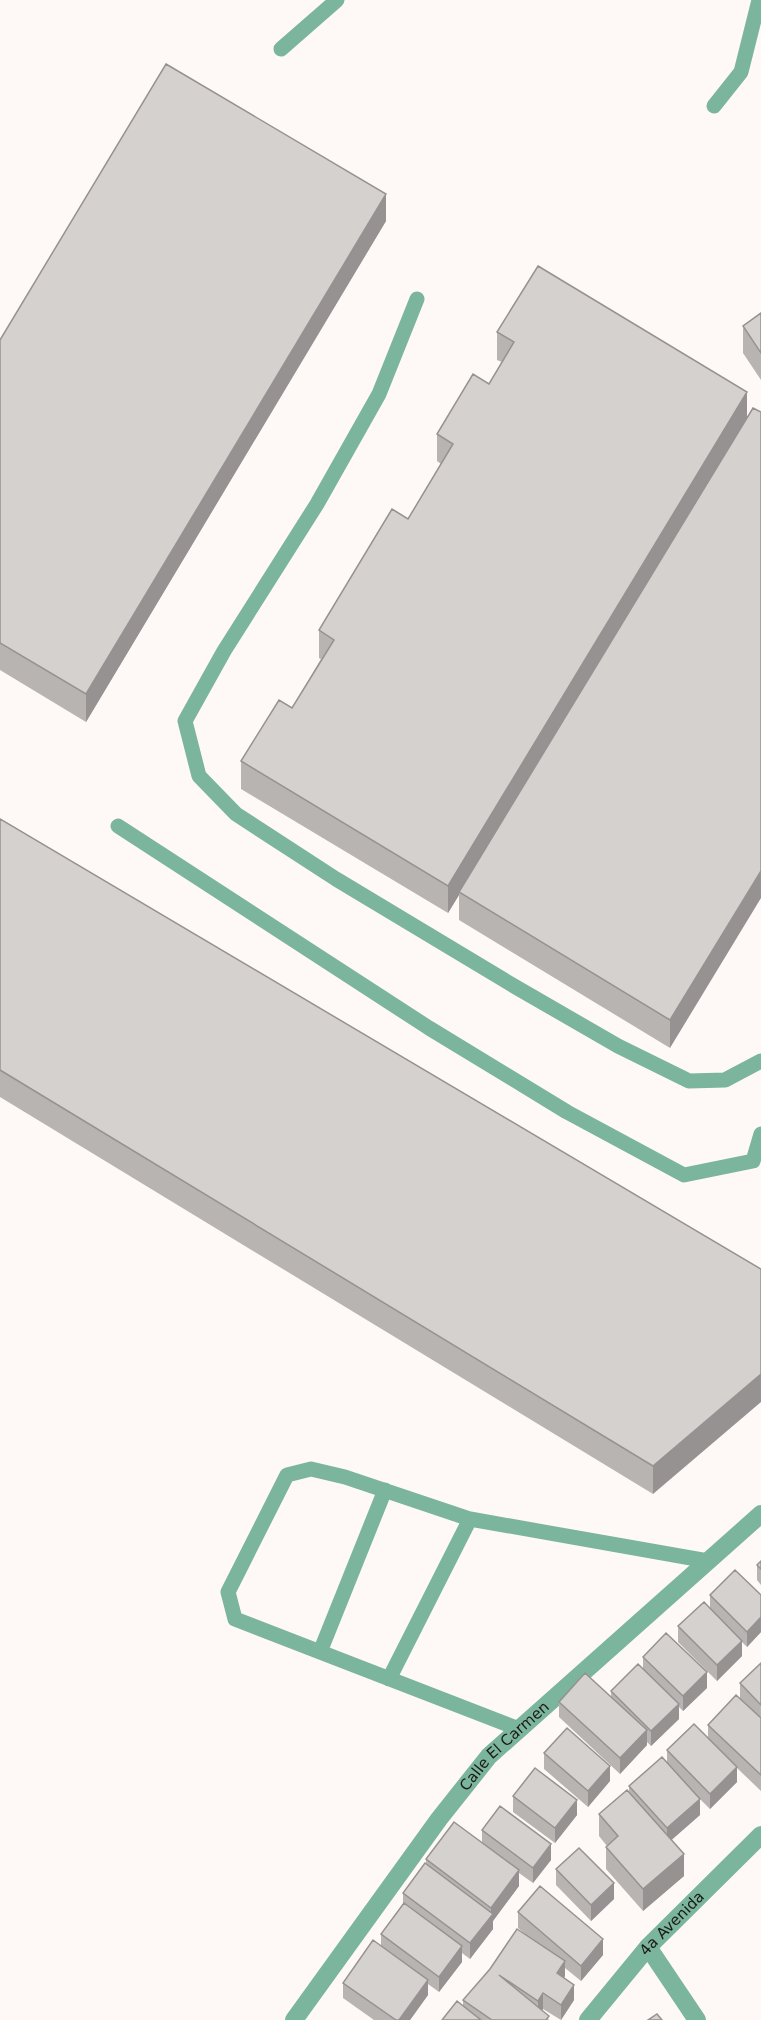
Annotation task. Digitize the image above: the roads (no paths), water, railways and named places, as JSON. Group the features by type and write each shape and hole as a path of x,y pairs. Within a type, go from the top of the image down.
{"street":[{"name":"Calle El Carmen","path":"294,2020 439,1819 489,1756 761,1514"},
{"name":"4a Avenida","path":"588,2020 648,1947 761,1835"},
{"path":"648,1947 697,2020"}],"lane":[{"path":"281,49 337,0"},
{"path":"714,106 741,72 759,0"},
{"path":"417,299 379,394 317,504 224,651 185,721 199,776 236,814 336,879 514,986 638,1056 689,1081 725,1080 761,1061"},
{"path":"118,826 429,1028 567,1112 684,1175 753,1161 761,1134"},
{"path":"519,1730 235,1619 228,1592 287,1475 311,1469 345,1477 470,1519 708,1561"},
{"path":"320,1652 385,1490"},
{"path":"389,1679 470,1519"}]}
